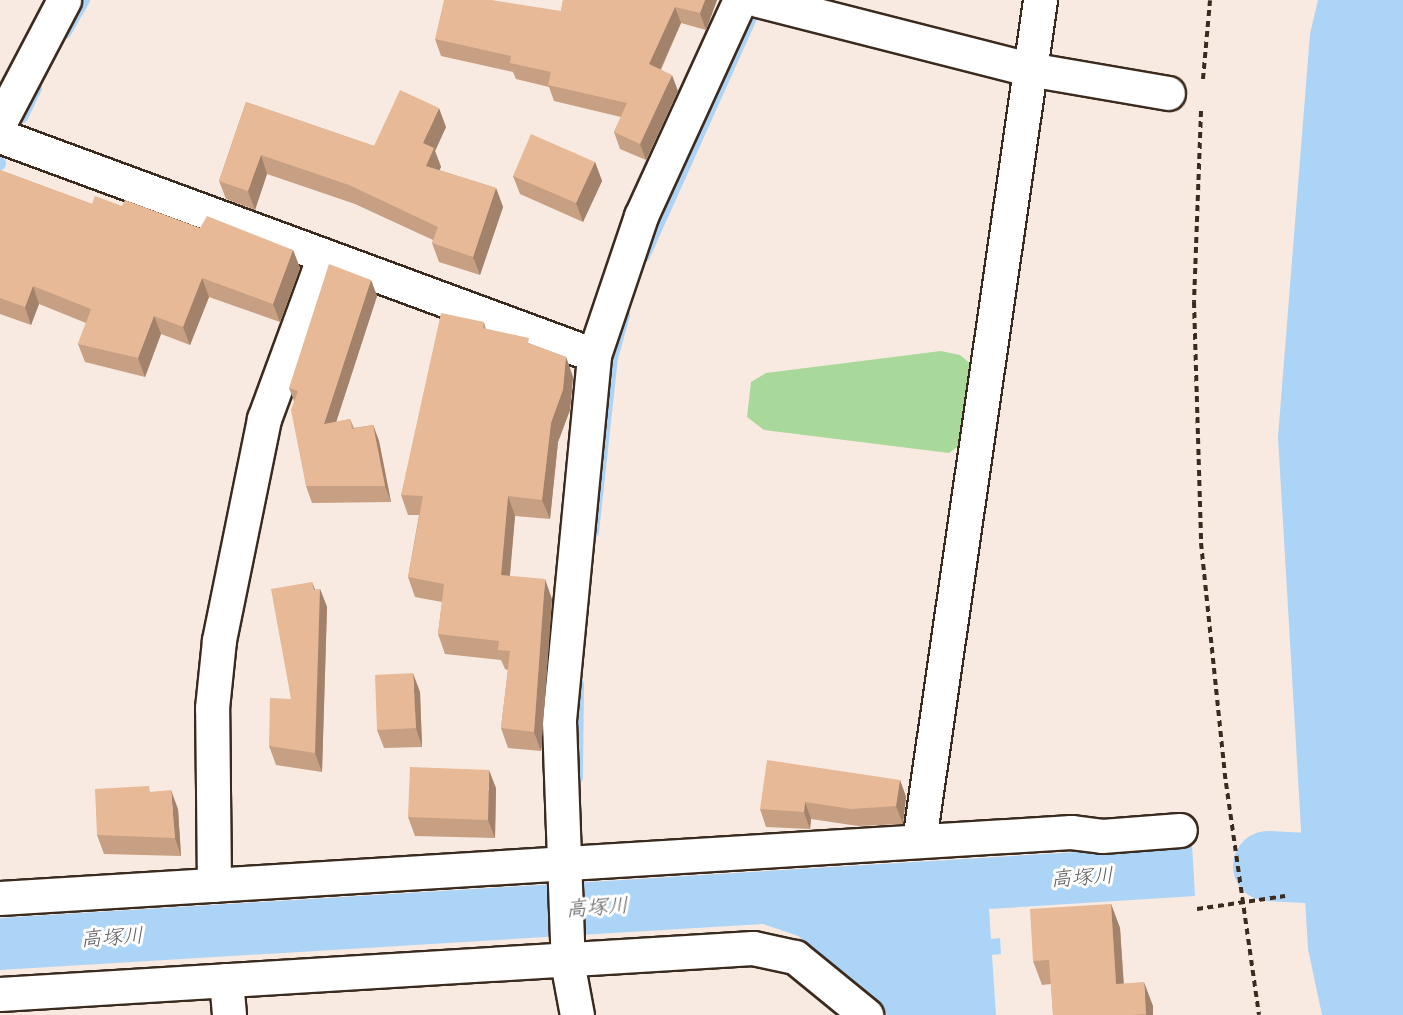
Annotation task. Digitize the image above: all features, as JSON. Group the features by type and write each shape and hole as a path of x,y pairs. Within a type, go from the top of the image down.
{"street":[{"path":"0,122 64,0"},
{"path":"577,1015 567,951 562,866 560,688 594,355 641,216 740,0"},
{"path":"758,0 1029,69 1168,93"},
{"path":"919,841 1040,0"},
{"path":"0,136 594,355"},
{"path":"214,885 212,708 219,640 264,419 324,256"},
{"path":"0,898 562,866 919,841 1180,830"},
{"path":"0,994 226,980 567,951 774,950 813,968 866,1015"},
{"path":"226,980 229,1015"}],"path":[{"path":"1203,85 1210,0"},
{"path":"1201,106 1194,302 1201,532 1211,663 1259,1015"},
{"path":"1197,909 1285,896"}],"green space":[{"path":"941,351 960,355 972,365 961,444 949,453 764,430 747,417 751,382 766,373"}],"water":[{"path":"1318,0 1403,0 1403,1015 1322,1015 1308,949 1278,437 1310,34"},
{"name":"高塚川","path":"1192,845 1195,896 989,909 991,939 1000,938 1001,954 992,955 996,1015 888,1015 798,936 763,924 0,970 0,918"}],"building":[{"path":"444,0 491,0 561,11 563,0 705,0 700,13 675,7 649,64 672,75 640,144 614,132 627,103 548,85 551,72 510,63 511,56 435,39"},
{"path":"400,90 439,108 423,143 434,148 426,166 496,188 473,257 432,243 438,227 349,185 261,155 248,191 219,181 246,102 374,146"},
{"path":"531,134 595,162 576,203 513,176"},
{"path":"0,170 92,204 95,196 122,206 125,200 200,228 207,216 293,250 273,304 202,278 183,327 154,316 138,358 78,344 91,309 33,286 25,307 0,298"},
{"path":"329,264 371,280 324,424 350,419 352,429 373,425 385,486 306,486 291,410 298,391 289,388"},
{"path":"441,313 484,322 483,328 529,338 528,343 566,357 563,390 551,423 542,500 508,496 501,575 545,579 534,732 501,728 510,651 498,650 499,641 438,634 444,584 408,577 423,496 401,495"},
{"path":"312,582 314,590 320,589 315,753 269,746 270,698 291,699 271,589"},
{"path":"413,673 416,728 377,730 375,675"},
{"path":"767,760 900,780 896,806 851,809 805,802 804,812 760,809"},
{"path":"410,767 489,770 488,820 408,817"},
{"path":"149,786 150,792 171,790 175,838 97,835 95,789"},
{"path":"1111,904 1116,984 1144,982 1146,1014 1053,1015 1049,960 1033,961 1030,909"}],"waterway":[{"path":"65,33 84,0"},
{"path":"644,256 754,11"},
{"path":"22,117 36,88"},
{"path":"593,532 612,358 624,315"},
{"path":"577,778 578,684"},
{"path":"1268,866 1403,873"}]}
